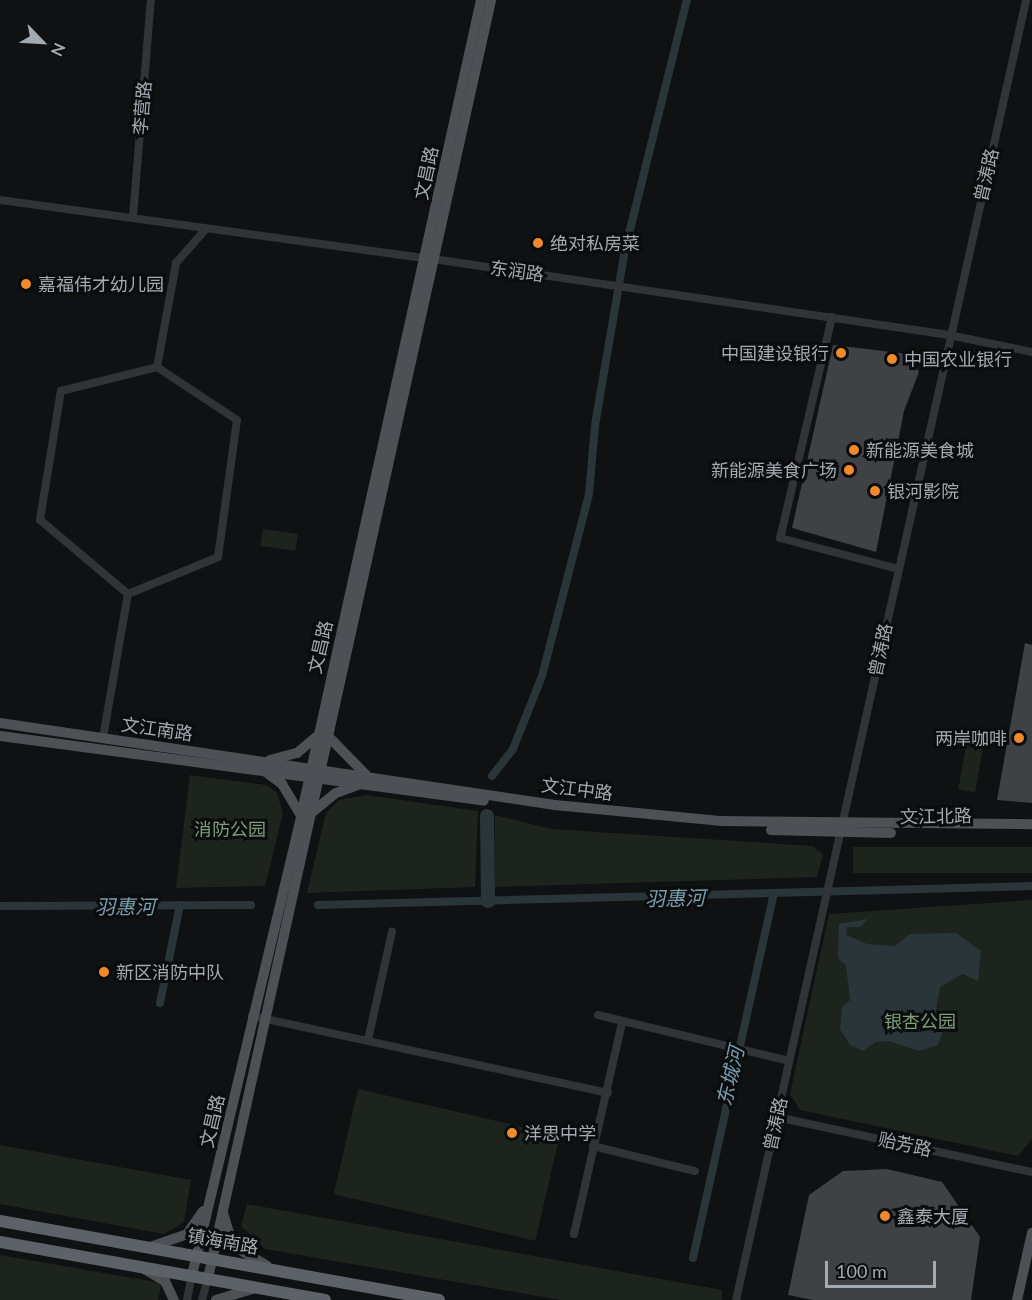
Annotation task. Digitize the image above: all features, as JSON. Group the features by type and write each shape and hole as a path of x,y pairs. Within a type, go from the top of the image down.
{"highway":[{"name":"镇海南路","path":"0,1221 197,1254 439,1300"},
{"path":"0,1242 325,1300"}],"main road":[{"name":"文昌路","path":"429,258 481,0"},
{"name":"文昌路","path":"208,1278 305,815 308,773 322,736 429,258 491,0"},
{"name":"文江南路","path":"0,723 103,738 266,767"},
{"name":"文江南路","path":"0,736 308,773"},
{"name":"文昌路","path":"192,1275 252,1016 305,815 321,774 322,736"},
{"path":"322,736 363,780 336,793 305,815 266,767 297,753 322,736"},
{"name":"文江中路","path":"308,773 555,805 722,821 841,829"},
{"path":"841,829 1032,824"},
{"name":"文江北路","path":"841,829 1032,831"},
{"path":"148,1247 187,1234 213,1192"},
{"path":"222,1207 233,1246 273,1269"},
{"path":"1017,1300 1032,1233"},
{"path":"143,1269 165,1281 174,1300"},
{"path":"216,1300 260,1288"}],"street":[{"name":"李营路","path":"133,217 151,0"},
{"name":"曾涛路","path":"736,1300 949,335 1026,0"},
{"name":"东润路","path":"0,200 640,289 949,335 1032,352"},
{"path":"158,367 176,263 205,230"},
{"path":"832,318 780,538 898,568"},
{"path":"158,367 237,420 218,557 128,594 40,520 61,391 158,367"},
{"path":"103,738 128,594"},
{"path":"368,1040 392,932"},
{"path":"598,1015 789,1061"},
{"path":"252,1016 608,1093"},
{"path":"574,1234 593,1146 608,1093 622,1022"},
{"name":"贻芳路","path":"777,1117 1032,1172"},
{"path":"593,1146 695,1171"},
{"name":"文昌路","path":"187,1300 192,1275"},
{"name":"文昌路","path":"202,1300 208,1278"}],"green space":[{"path":"263,529 298,534 295,551 261,546"},
{"path":"967,740 984,743 975,792 958,789"},
{"name":"消防公园","path":"190,775 266,785 277,793 283,813 265,886 176,888"},
{"path":"367,795 478,811 475,887 307,893 326,813 339,800"},
{"path":"495,815 551,829 812,846 823,854 817,877 495,887"},
{"path":"853,847 1032,847 1032,873 853,873"},
{"name":"银杏公园","path":"1032,900 1032,1139 1018,1156 800,1110 790,1094 829,914"},
{"path":"358,1089 560,1136 535,1241 334,1194"},
{"path":"0,1145 191,1180 184,1222 164,1234 0,1204"},
{"path":"247,1204 722,1290 722,1300 561,1300 265,1249 241,1226"},
{"path":"0,1255 162,1283 158,1300 0,1300"}],"shaded area":[{"path":"868,919 860,927 847,927 846,935 867,944 895,946 910,934 956,933 981,951 978,981 963,974 940,987 935,1015 946,1020 938,1045 919,1051 889,1041 876,1042 863,1051 850,1045 840,1029 842,1007 850,1000 846,965 838,958 839,924"}],"building":[{"name":"新能源美食广场","path":"833,345 908,354 919,372 904,411 876,552 792,528"},
{"path":"1025,643 1032,645 1032,803 997,800"},
{"name":"鑫泰大厦","path":"887,1169 942,1182 980,1237 971,1300 813,1300 788,1295 809,1195 843,1171"}],"waterway":[{"path":"492,776 513,749 542,676 589,494 595,425 625,250 687,0"},
{"path":"487,816 488,901"},
{"name":"羽惠河","path":"318,905 1032,886"},
{"name":"东城河","path":"693,1258 773,896"},
{"path":"160,1003 180,905"},
{"name":"羽惠河","path":"0,906 251,905"}],"place":[{"name":"绝对私房菜","path":"538,243"},
{"name":"嘉福伟才幼儿园","path":"26,284"},
{"name":"中国建设银行","path":"841,353"},
{"name":"中国农业银行","path":"892,359"},
{"name":"新能源美食城","path":"854,450"},
{"name":"新能源美食广场","path":"849,470"},
{"name":"银河影院","path":"875,491"},
{"name":"两岸咖啡","path":"1019,738"},
{"name":"新区消防中队","path":"104,972"},
{"name":"洋思中学","path":"512,1133"},
{"name":"鑫泰大厦","path":"885,1216"}]}
